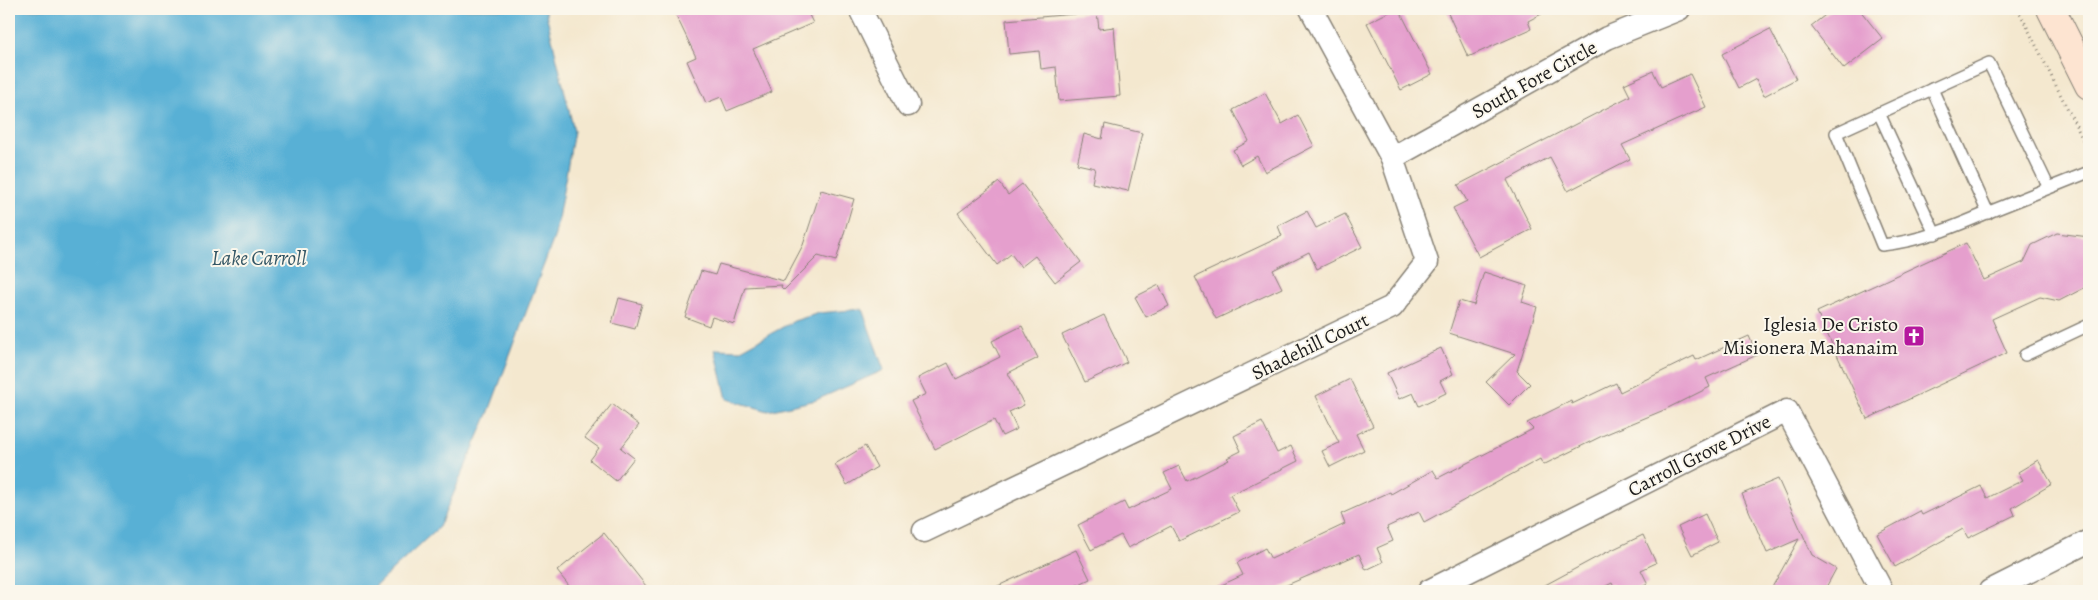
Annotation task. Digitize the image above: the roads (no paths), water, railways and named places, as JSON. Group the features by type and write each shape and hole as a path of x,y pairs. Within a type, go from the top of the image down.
{"main road":[{"path":"2051,9 2089,85"}],"street":[{"path":"860,9 908,105"},
{"name":"Shadehill Court","path":"924,531 1392,307 1427,262 1392,158 1311,9"},
{"name":"South Fore Circle","path":"1392,158 1607,38 1679,9"},
{"name":"Carroll Grove Drive","path":"1429,591 1787,411 1882,591"},
{"path":"1990,591 2089,540"}],"lane":[{"path":"2048,188 1989,63 1836,133 1882,245 1907,242 1935,234 2089,172"},
{"path":"1932,89 1988,213"},
{"path":"1878,113 1935,234"},
{"path":"2025,355 2089,325"}],"water":[{"name":"Lake Carroll","path":"9,9 545,9 574,131 555,235 488,414 439,527 370,591 9,591"},
{"path":"862,309 884,370 816,400 768,411 727,399 715,349 741,350 794,321 819,313"}],"place":[{"name":"Iglesia De Cristo Misionera Mahanaim","path":"1914,336"}]}
